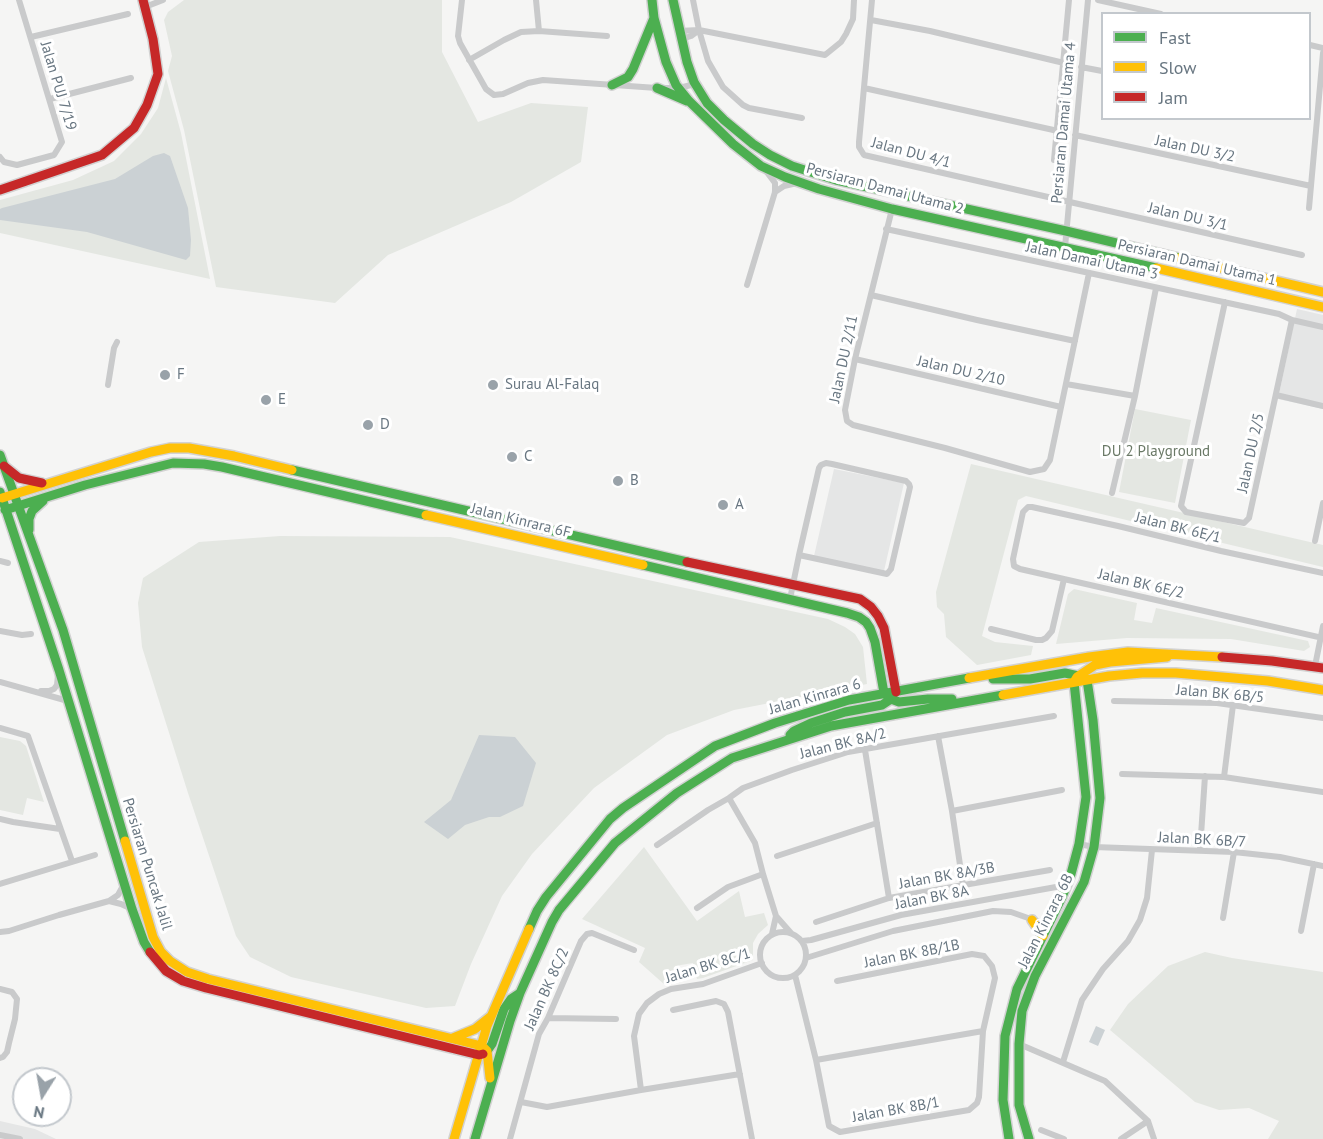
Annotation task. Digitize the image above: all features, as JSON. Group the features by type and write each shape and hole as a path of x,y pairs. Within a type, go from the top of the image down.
{"main road":[{"name":"Persiaran Damai Utama 2","path":"652,0 654,18 666,62 676,85 733,144 761,166 801,183 892,209 1065,248"},
{"name":"Persiaran Damai Utama 2","path":"673,0 694,84 707,103 736,130 770,155 792,166 836,180 1066,231"},
{"path":"0,190 102,154 134,128 147,105 158,74 153,39 144,3"},
{"path":"612,85 628,77 654,18"},
{"path":"657,88 690,101"},
{"name":"Persiaran Damai Utama 1","path":"1066,231 1323,292"},
{"name":"Persiaran Damai Utama 1","path":"1065,248 1323,307"},
{"name":"Jalan Kinrara 6F","path":"1,495 13,494 170,448 189,448 302,471 688,562 860,599 871,607 884,628 891,669 890,695"},
{"path":"1,460 19,478 48,483"},
{"name":"Persiaran Puncak Jalil","path":"1,460 63,630 153,937 161,952 170,962 187,972 208,979 453,1038 483,1051"},
{"name":"Jalan Kinrara 6F","path":"5,510 85,485 173,463 204,464 427,514 859,617 870,628 875,642 879,670 890,695"},
{"path":"299,486 302,471"},
{"name":"Persiaran Puncak Jalil","path":"1,495 59,670 132,909 144,942 154,958 166,971 183,981 206,988 461,1050 483,1051"},
{"path":"29,534 29,519 33,511 50,496"},
{"path":"608,558 610,544"},
{"name":"Jalan Kinrara 6","path":"483,1051 492,1015 533,921 546,897 610,819 720,743 849,700 890,695 1089,657 1128,652 1186,654 1319,667"},
{"path":"1080,679 1095,666 1110,662 1156,659 1186,654"},
{"path":"891,669 905,686 912,689"},
{"path":"861,698 873,689 879,670"},
{"path":"973,679 1030,679 1065,673 1080,679"},
{"path":"475,1139 490,1084 520,993 559,910 615,843 677,793 732,758 831,726 1080,679 1142,673 1176,674 1268,681 1323,690"},
{"path":"1090,697 1109,676"},
{"name":"Jalan Kinrara 6B","path":"1029,1139 1020,1105 1019,1044 1022,1011 1035,976 1084,882 1094,847 1100,798 1090,697 1080,679"},
{"name":"Jalan Kinrara 6B","path":"1009,1139 1003,1101 1005,1036 1017,989 1067,885 1079,844 1086,797 1077,701 1080,679"},
{"path":"68,701 77,693 79,685"},
{"path":"1055,685 1065,688 1077,701"},
{"path":"787,739 794,731 811,723 845,712 882,705 890,695 899,702 928,699 975,699"},
{"path":"1032,920 1043,936"},
{"path":"1048,925 1056,926 1064,922"},
{"path":"454,1139 483,1051 492,1044 504,1009 511,999 520,993"},
{"path":"453,1038 475,1029 492,1015"},
{"path":"461,1050 469,1057 475,1071"},
{"path":"483,1051 490,1084"}],"street":[{"name":"Jalan PUJ 7/19","path":"0,157 4,162 17,165 54,155 62,142 19,0"},
{"path":"144,3 161,0"},
{"path":"462,0 458,36 462,49 486,89 494,95 543,80 657,88 679,88 694,84"},
{"path":"536,0 539,31"},
{"path":"693,0 708,61 723,87 749,108 802,118"},
{"path":"680,35 699,30 825,55 841,42 846,34 853,19 855,0"},
{"name":"Jalan DU 4/1","path":"872,0 859,147 864,155 1068,202"},
{"path":"1054,160 1069,0"},
{"name":"Persiaran Damai Utama 4","path":"1065,248 1088,0"},
{"path":"1098,0 1152,12"},
{"path":"31,37 128,14"},
{"path":"871,20 930,31 1064,63"},
{"path":"469,60 521,32 539,31 607,36"},
{"path":"1309,208 1313,118 1323,51"},
{"path":"1081,67 1101,71"},
{"path":"50,99 131,78"},
{"path":"864,88 1058,131"},
{"name":"Jalan DU 3/2","path":"1075,135 1311,186"},
{"path":"747,285 775,192 775,183 761,166"},
{"path":"775,192 784,186 801,183"},
{"name":"Jalan DU 3/1","path":"1068,202 1302,255"},
{"name":"Jalan DU 2/11","path":"892,209 855,359 845,410 848,421 853,425 1030,472 1044,469 1050,460 1061,407"},
{"name":"Jalan Damai Utama 3","path":"886,229 1279,314 1292,320 1323,327"},
{"path":"1061,407 1089,273"},
{"path":"1112,493 1135,396 1156,288"},
{"path":"871,295 977,321 1075,341"},
{"name":"Jalan DU 2/5","path":"1225,302 1181,506 1186,512 1244,524 1249,518 1292,320"},
{"path":"108,385 117,342"},
{"name":"Jalan DU 2/10","path":"855,359 1061,407"},
{"path":"1066,384 1135,396"},
{"path":"1276,395 1323,406"},
{"path":"790,599 799,555 819,468 821,465 832,464 906,481 909,484 891,569 887,574 799,555"},
{"path":"427,514 431,501"},
{"path":"1315,541 1323,503"},
{"name":"Jalan BK 6E/1","path":"1028,507 1323,573"},
{"name":"Jalan BK 6E/2","path":"1028,507 1023,512 1013,559 1014,566 1020,569 1322,638"},
{"path":"991,629 1036,640 1046,638 1052,631 1064,579"},
{"path":"1319,667 1323,626"},
{"path":"0,631 21,635 31,634"},
{"path":"23,688 49,691 54,689 57,685 59,670"},
{"path":"0,682 68,701"},
{"name":"Jalan BK 6B/5","path":"1114,701 1217,703 1323,718"},
{"path":"1224,777 1233,705"},
{"name":"Jalan BK 8A/2","path":"657,844 743,788 792,770 848,752 1054,716"},
{"path":"0,728 28,736 72,861"},
{"path":"938,736 963,885"},
{"path":"865,750 889,898"},
{"path":"1122,774 1224,777 1323,792"},
{"path":"1200,850 1205,776"},
{"path":"952,811 1062,790"},
{"path":"729,798 755,843 776,916 791,933 802,941 806,958 803,967 795,975"},
{"path":"0,819 60,829"},
{"path":"777,856 877,823"},
{"name":"Jalan BK 6B/7","path":"1079,844 1152,850 1234,852 1280,857 1323,866"},
{"path":"1063,1062 1082,1000 1103,969 1128,941 1140,920 1147,898 1152,850"},
{"path":"1223,918 1234,852"},
{"path":"0,885 95,855"},
{"path":"1301,931 1314,864"},
{"name":"Jalan BK 8A/3B","path":"816,922 889,898 1050,870"},
{"path":"697,908 728,887 763,874"},
{"path":"109,902 118,895 124,882"},
{"name":"Jalan BK 8A","path":"802,941 901,915 1067,885"},
{"path":"0,932 109,902 122,903 132,909"},
{"name":"Jalan BK 8A","path":"806,958 893,931 993,911 1011,912 1048,925"},
{"name":"Jalan BK 8C/1","path":"776,916 772,934 763,944 760,957 767,971 776,977 786,978 795,975"},
{"name":"Jalan BK 8C/2","path":"510,1139 539,1034 581,941 587,934 592,933 634,950"},
{"path":"772,934 791,933"},
{"name":"Jalan BK 8B/1B","path":"837,981 972,954 984,957 992,966 996,978 983,1031"},
{"name":"Jalan BK 8C/1","path":"641,1090 634,1036 639,1014 647,1003 671,989 703,984 762,963"},
{"name":"Jalan BK 8B/1","path":"795,975 816,1060 829,1126 840,1132 969,1110 979,1097 983,1031"},
{"path":"0,1058 3,1057 9,1043 16,1005 15,995 3,989"},
{"path":"673,1010 716,1001 724,1004 728,1012 752,1139"},
{"path":"548,1018 616,1019"},
{"path":"816,1060 983,1031"},
{"path":"1019,1044 1105,1082 1148,1121 1154,1139"},
{"path":"521,1102 547,1107 740,1074"},
{"path":"1121,1139 1148,1121"},
{"path":"1041,1130 1064,1139"},
{"path":"0,1135 20,1139"}],"shaded area":[{"path":"164,153 170,156 188,208 191,240 190,256 186,260 87,232 0,220 0,209 2,208 115,179 153,156"},
{"path":"1297,309 1323,315 1323,409 1278,399"},
{"path":"834,469 904,483 884,571 814,556"},
{"path":"479,735 515,737 536,763 523,806 500,817 489,817 465,825 448,839 424,822 451,800"},
{"path":"1096,1026 1105,1030 1098,1046 1089,1042"},
{"path":"0,1121 12,1124 12,1127 35,1129 56,1139 0,1139"}],"green space":[{"path":"184,0 442,0 442,52 478,122 531,103 588,107 581,162 511,202 388,255 335,303 216,287 184,130 168,71 172,56 164,20 168,12"},
{"path":"166,78 181,133 210,279 0,233 0,200 73,180 114,161 141,134 158,108"},
{"name":"DU 2 Playground","path":"1135,409 1191,420 1175,503 1119,492"},
{"path":"971,464 1323,545 1323,567 1026,496 1018,500 982,636 995,642 1033,646 1031,655 977,665 946,637 944,614 937,607 936,592"},
{"path":"280,536 450,537 828,619 855,634 863,647 867,684 734,710 667,735 594,788 532,854 502,896 455,1006 426,1008 291,977 250,957 236,936 142,647 138,603 143,578 199,542"},
{"path":"1074,589 1137,603 1134,620 1152,623 1156,608 1308,641 1310,647 1304,651 1231,639 1127,638 1056,644 1068,594"},
{"path":"0,737 20,741 26,746 44,802 27,798 23,815 0,810"},
{"path":"644,847 697,921 739,891 745,917 764,913 768,925 758,934 753,943 753,960 697,979 693,963 675,966 678,982 665,985 639,962 645,948 582,919"},
{"path":"1205,952 1323,972 1323,1139 1268,1139 1279,1121 1249,1108 1219,1110 1195,1102 1110,1030 1128,1004 1168,966"}],"traffic: fast":[{"path":"652,0 654,18 666,62 676,85 733,144 761,166 819,189 892,209 1156,268"},
{"path":"673,0 687,62 694,82 707,103 753,144 770,155 792,166 836,180 1179,258"},
{"path":"612,85 628,77 654,18"},
{"path":"657,88 687,101"},
{"path":"0,455 63,630 125,841"},
{"path":"5,510 85,485 173,463 222,467 426,515"},
{"path":"292,470 687,562"},
{"path":"0,492 59,670 132,909 150,952"},
{"path":"29,530 32,511 43,501"},
{"path":"643,565 859,617 870,628 875,642 884,693 899,702 952,699"},
{"path":"993,679 1030,679 1065,673 1083,677"},
{"path":"529,929 546,897 610,819 715,746 775,723 849,700 969,678"},
{"path":"1029,1139 1019,1105 1019,1044 1022,1011 1035,976 1084,882 1094,847 1100,798 1087,680"},
{"path":"1009,1139 1003,1100 1005,1036 1017,989 1071,874 1079,844 1086,797 1074,682"},
{"path":"475,1139 510,1021 552,922 559,910 615,843 677,793 732,758 831,726 1003,695"},
{"path":"790,735 811,723 845,712 882,705 893,696"},
{"path":"487,1051 492,1044 504,1009 511,999 520,993"}],"traffic: slow":[{"path":"1179,258 1323,292"},
{"path":"1156,268 1323,307"},
{"path":"2,498 170,448 189,448 234,456 292,470"},
{"path":"426,515 643,565"},
{"path":"969,678 1128,652 1222,657"},
{"path":"1074,682 1077,677 1095,665 1167,657"},
{"path":"1003,695 1109,676 1142,673 1176,673 1268,681 1323,690"},
{"path":"125,841 153,937 161,952 170,961 187,972 208,979 482,1046 487,1051 490,1078"},
{"path":"1032,920 1043,936"},
{"path":"454,1139 487,1026 529,929"},
{"path":"453,1038 475,1029 490,1017"}],"traffic: jam":[{"path":"0,190 102,155 134,128 147,105 158,74 153,39 143,0"},
{"path":"4,466 19,478 42,483"},
{"path":"687,562 860,599 871,607 884,628 896,692"},
{"path":"1222,657 1323,668"},
{"path":"150,952 166,971 183,981 479,1055 483,1054"}],"place":[{"name":"F","path":"165,375"},
{"name":"Surau Al-Falaq","path":"493,385"},
{"name":"E","path":"266,400"},
{"name":"D","path":"368,425"},
{"name":"C","path":"512,457"},
{"name":"B","path":"618,481"},
{"name":"A","path":"723,505"}]}
